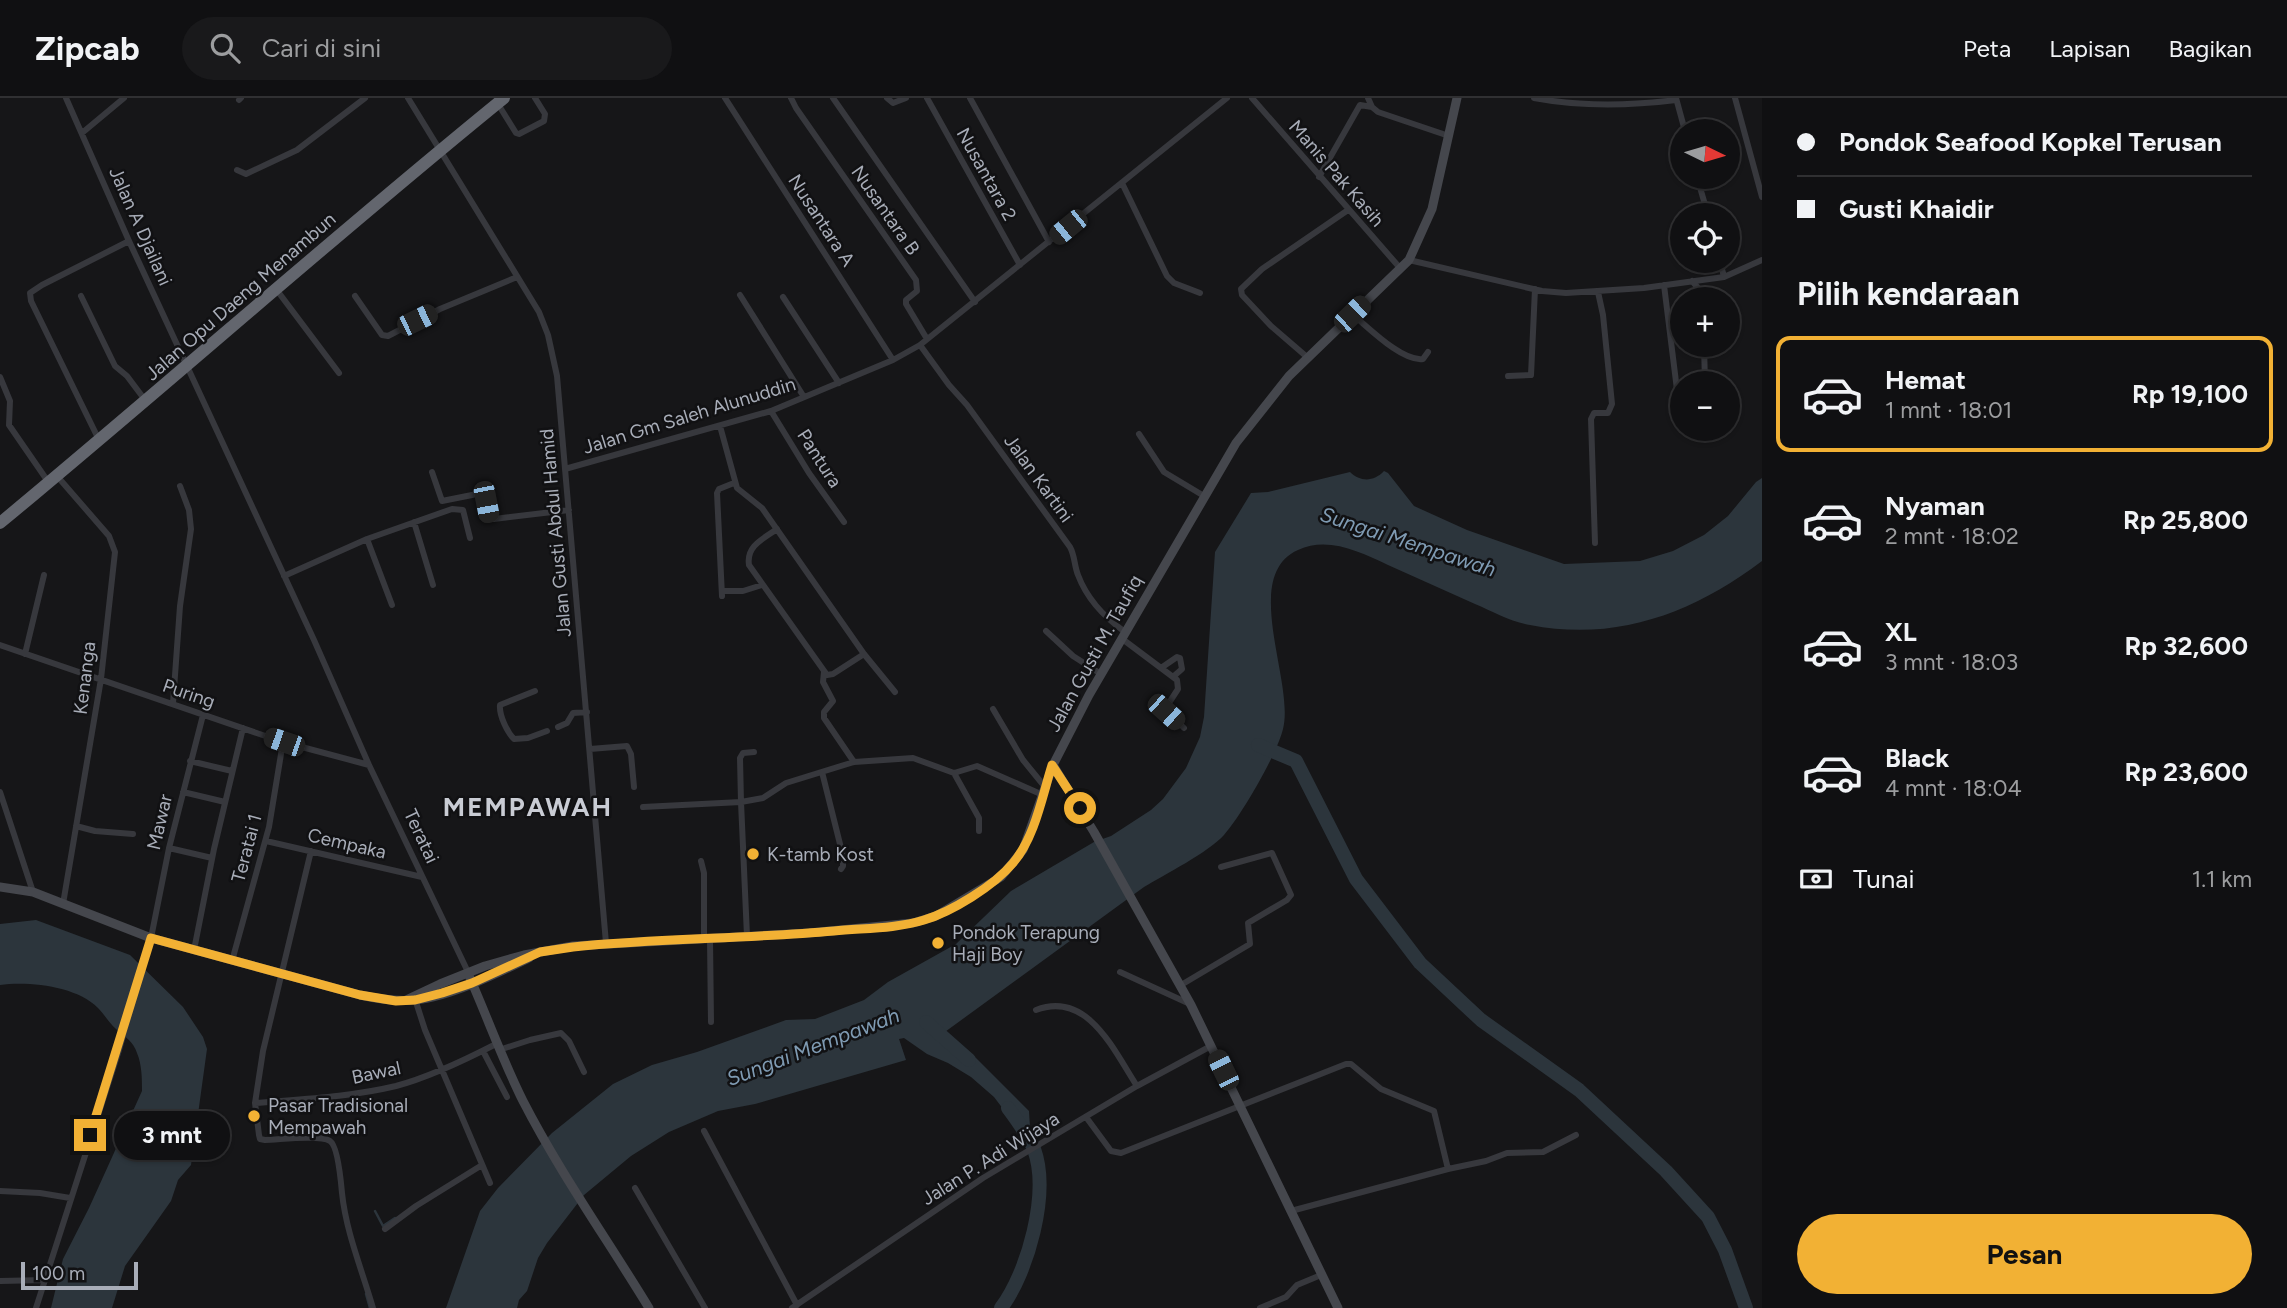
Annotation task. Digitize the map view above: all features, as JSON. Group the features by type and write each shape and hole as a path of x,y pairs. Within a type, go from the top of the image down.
{"highway":[{"name":"Jalan Opu Daeng Menambun","path":"0,523 439,150 501,101"}],"main road":[{"name":"Jalan Gusti M. Taufiq","path":"412,999 468,972 540,952 606,943 707,939 898,925 936,916 1001,877 1014,862 1030,833 1052,765 1101,674 1236,443 1307,357 1409,260 1432,209 1457,98"},
{"path":"1052,765 1094,832 1181,985 1338,1308"},
{"name":"Jalan Gusti M. Taufiq","path":"0,887 33,892 151,938 232,962 387,1000 412,999 472,983 540,952"},
{"name":"Teratai","path":"468,972 498,1047 547,1144 586,1211 649,1308"}],"street":[{"name":"Jalan A Djailani","path":"66,98 188,366"},
{"path":"82,133 124,98"},
{"path":"237,170 246,174 297,150 365,98"},
{"name":"Jalan Gusti Abdul Hamid","path":"408,98 539,312 554,355 558,376 606,943"},
{"path":"501,101 516,133 519,134 544,121 545,114 535,98"},
{"name":"Nusantara A","path":"725,98 892,360"},
{"name":"Nusantara B","path":"791,98 916,280 917,291 906,300 906,304 927,339"},
{"name":"Nusantara B","path":"833,98 975,302"},
{"path":"887,98 892,103 906,98"},
{"name":"Nusantara 2","path":"927,98 1020,265"},
{"path":"982,98 971,100 1049,242"},
{"name":"Jalan Gm Saleh Alunuddin","path":"565,469 771,411 892,360 920,345 1227,98"},
{"name":"Manis Pak Kasih","path":"1252,98 1400,268"},
{"path":"1368,98 1378,112 1449,136"},
{"path":"1534,98 1565,103 1625,106 1676,99 1682,119"},
{"path":"1735,98 1762,197"},
{"path":"1319,177 1360,105 1372,107"},
{"path":"1122,183 1167,276 1174,283 1200,293"},
{"path":"1307,357 1271,326 1242,295 1241,289 1262,269 1348,210"},
{"path":"99,441 71,387 31,301 30,293 129,241"},
{"path":"1409,260 1535,289 1566,293 1598,292 1724,277 1762,260"},
{"path":"1723,273 1724,277"},
{"path":"355,296 382,335 388,336 440,309 517,277"},
{"path":"1692,281 1697,287"},
{"path":"1664,285 1675,371"},
{"path":"276,289 339,373"},
{"path":"1508,376 1531,375 1535,289"},
{"path":"1595,543 1591,419 1592,414 1608,412 1612,404 1604,315 1598,292"},
{"path":"740,295 804,397"},
{"path":"81,296 115,366 127,376 146,401"},
{"path":"783,297 839,383"},
{"path":"1352,314 1403,355 1413,360 1423,359 1428,352"},
{"name":"Jalan Kartini","path":"920,345 1070,547 1078,575 1098,610 1123,635 1174,676"},
{"name":"Teratai","path":"188,366 369,765 468,972"},
{"name":"Kenanga","path":"0,377 10,401 9,425 53,479 114,545 115,560 107,607 101,680 63,904"},
{"name":"Pantura","path":"771,411 809,473 844,522"},
{"path":"720,426 734,483 740,492 762,508 864,654 895,692"},
{"path":"1139,434 1164,471 1204,496"},
{"path":"432,472 439,498 442,500 482,493 489,516 494,519 569,510"},
{"path":"734,483 719,489 717,493 722,594 762,585"},
{"path":"173,703 180,606 191,529 189,510 180,486"},
{"path":"284,576 367,539 460,508 470,538"},
{"path":"414,522 433,585"},
{"path":"777,529 748,552 749,565 762,585 827,675 864,654"},
{"path":"367,539 392,605"},
{"path":"25,654 44,575"},
{"path":"1046,631 1073,656 1101,674"},
{"name":"Puring","path":"0,645 284,742 369,765"},
{"path":"1161,668 1177,657 1180,658 1182,669 1174,676 1178,689 1165,709 1184,728"},
{"path":"824,672 823,682 833,699 824,712 824,718 854,762"},
{"path":"535,691 500,705 499,711 510,736 514,739 521,740 547,731"},
{"path":"993,709 1044,791"},
{"path":"558,727 567,723 573,713 586,712"},
{"name":"Mawar","path":"36,1308 144,964 169,848 203,715"},
{"path":"194,950 212,858 243,728"},
{"name":"Teratai 1","path":"232,962 266,841 284,742"},
{"path":"590,749 627,746 631,754 634,787"},
{"path":"747,936 740,758 743,753 754,752"},
{"path":"643,807 741,802 763,798 786,783 854,762 913,758 954,773 977,766 1044,791"},
{"path":"190,761 232,771"},
{"path":"822,772 843,856 841,869"},
{"path":"954,773 979,818 979,831"},
{"path":"0,792 33,892"},
{"path":"183,792 225,802"},
{"path":"76,827 133,834"},
{"name":"Cempaka","path":"266,841 422,877"},
{"path":"169,848 212,858"},
{"path":"311,851 263,1051 255,1103 260,1139 314,1138 332,1143 340,1170 347,1222 373,1308"},
{"path":"1181,985 1250,944 1248,923 1291,895 1272,853 1221,867"},
{"path":"701,861 704,873 711,1022"},
{"path":"1120,972 1191,1005"},
{"path":"412,999 490,1184"},
{"path":"1036,1010 1060,1005 1097,1024 1137,1086"},
{"name":"Bawal","path":"255,1103 327,1097 395,1086 483,1051 561,1033 569,1041 583,1072"},
{"name":"Jalan P. Adi Wijaya","path":"794,1306 983,1178 1137,1086 1212,1046"},
{"path":"483,1051 507,1097"},
{"path":"1086,1117 1111,1151 1117,1154 1346,1064 1352,1064 1381,1089 1434,1111 1448,1169"},
{"path":"704,1131 794,1306"},
{"path":"1291,1211 1513,1152 1543,1152 1576,1135"},
{"path":"385,1229 416,1206 482,1165"},
{"path":"635,1188 705,1308"},
{"path":"0,1191 70,1198"},
{"path":"1260,1308 1286,1297 1297,1285 1321,1275"},
{"path":"0,1281 45,1280"}],"water":[{"name":"Sungai Mempawah","path":"1384,471 1414,506 1467,530 1564,564 1640,561 1673,551 1704,535 1728,516 1762,478 1762,561 1709,595 1653,619 1623,626 1562,629 1523,624 1509,619 1344,547 1321,545 1298,550 1281,563 1273,582 1271,606 1285,709 1283,729 1266,769 1231,826 1208,849 1144,887 938,1037 948,1045 976,1058 1029,1111 1030,1128 1013,1122 994,1097 971,1077 927,1054 904,1038 899,1039 906,1060 755,1104 718,1111 669,1132 631,1156 584,1195 538,1258 527,1291 519,1300 517,1308 446,1308 480,1211 498,1188 552,1133 613,1084 652,1065 786,1020 815,1019 864,1000 888,982 956,944 1011,891 1094,842 1111,836 1151,810 1163,799 1186,768 1200,737 1204,717 1215,552 1251,493 1268,492 1350,472 1358,478 1371,479"},
{"path":"36,920 130,955 183,1007 203,1037 207,1049 191,1165 178,1180 171,1201 125,1266 112,1308 51,1308 63,1259 142,1091 140,1062 131,1042 89,1001 52,987 0,985 0,924"}],"waterway":[{"path":"1258,745 1296,761 1356,879 1420,963 1481,1020 1579,1090 1666,1171 1708,1217 1725,1250 1746,1308"},
{"path":"926,1022 969,1060"},
{"path":"1001,1308 1011,1293 1028,1253 1038,1209 1039,1187 1034,1149 1008,1108"},
{"path":"375,1211 383,1226 395,1218"},
{"path":"366,1294 370,1308"}],"place":[{"name":"K-tamb Kost","path":"753,854"},
{"name":"Pondok Terapung Haji Boy","path":"938,943"},
{"name":"Pasar Tradisional Mempawah","path":"254,1116"}],"district":[{"name":"MEMPAWAH","path":"528,807"}],"route":[{"path":"90,1135 151,938 360,995 396,1001 415,1000 472,983 540,952 606,943 808,933 924,920 936,916 1001,877 1014,862 1030,833 1052,765 1080,808"}]}
